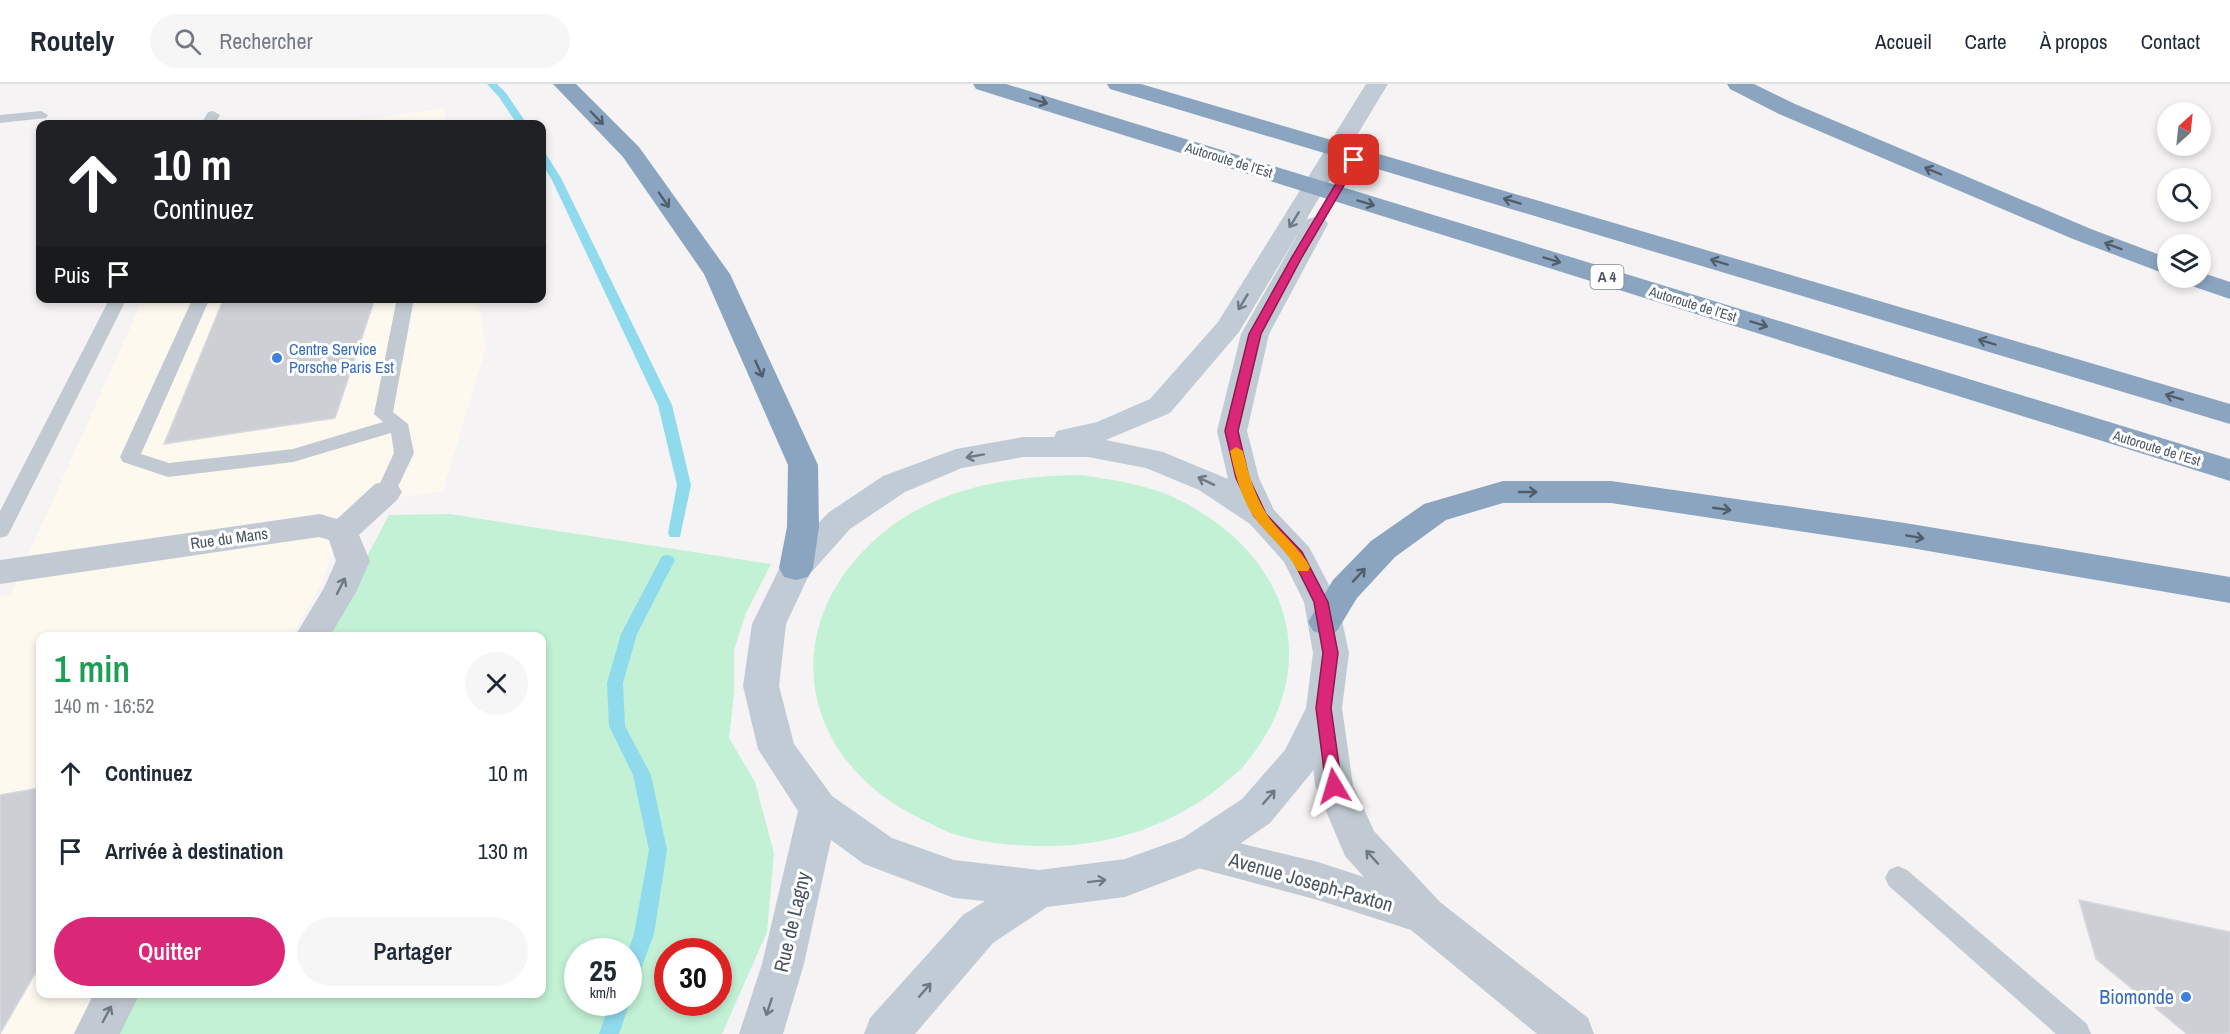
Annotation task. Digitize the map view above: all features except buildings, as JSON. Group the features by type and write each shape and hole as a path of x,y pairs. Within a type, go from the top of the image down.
{"highway":[{"path":"564,84 630,152 717,274 803,465 803,527 796,568"},
{"name":"Autoroute de l’Est","path":"984,84 2230,470"},
{"path":"1118,84 2230,414"},
{"path":"1738,84 1809,119 2082,234 2157,263"},
{"path":"2211,284 2230,291"},
{"path":"1325,622 1345,590 1383,549 1435,512 1503,492 1611,492 1905,536 2230,590"}],"main road":[{"path":"1023,447 1088,447 1152,459 1210,482 1261,516 1297,555 1321,602 1330,653 1324,708 1299,761 1256,811 1197,851 1125,878 1039,889 954,879 878,851 818,808 777,749 761,686 769,624 796,568 839,521 894,484 956,459 1104,431 1160,406 1229,326 1285,254 1382,95"},
{"path":"1261,516 1243,478 1232,431 1255,334 1285,254"},
{"name":"Rue de Lagny","path":"761,1034 783,964 818,808"},
{"path":"886,1034 978,929 1039,889"}],"street":[{"path":"314,632 339,592 353,561 342,532 387,492"},
{"name":"Rue du Mans","path":"0,572 320,525 342,532"},
{"name":"Avenue Joseph-Paxton","path":"1324,708 1334,786 1359,843 1425,916 1572,1034"},
{"name":"Avenue Joseph-Paxton","path":"1197,851 1318,880 1425,916"},
{"path":"96,1034 115,998"}],"lane":[{"path":"0,119 41,115"},
{"path":"0,531 116,303"},
{"path":"200,303 130,457 168,470 293,455 399,424"},
{"path":"387,492 404,453 399,424 383,414 405,303"},
{"path":"1898,878 2077,1034"}],"shaded area":[{"path":"444,109 446,120 354,120"},
{"path":"141,303 479,303 486,347 443,491 352,504 320,586 294,632 36,632 36,998 92,998 72,1034 0,1034 0,596 11,594"}],"green space":[{"path":"1080,475 1130,483 1166,494 1215,522 1246,549 1269,580 1284,614 1289,650 1285,688 1271,725 1243,766 1203,799 1163,821 1121,837 1076,845 1015,845 950,833 880,794 847,761 825,724 814,684 815,643 828,603 852,564 889,528 933,502 980,486 1005,481"},
{"path":"449,514 771,564 746,613 734,650 734,693 729,738 755,782 774,853 767,932 732,1011 732,938 654,938 654,1016 730,1016 722,1034 114,1034 133,998 546,998 546,632 327,632 389,515"}],"waterway":[{"path":"492,84 503,95 519,120"},
{"path":"546,162 556,178 665,405 684,485 675,533"},
{"path":"642,940 658,850 642,775 617,726 615,683 629,634 667,560"},
{"path":"609,1034 615,1016"}],"slow traffic":[{"path":"1236,451 1243,478 1261,516 1297,555 1303,567"}],"place":[{"name":"Centre Service Porsche Paris Est","path":"277,358"},
{"name":"Biomonde","path":"2186,997"}],"route":[{"path":"1334,786 1324,708 1330,653 1321,602 1297,555 1261,516 1243,478 1232,431 1255,334 1354,160"}]}
